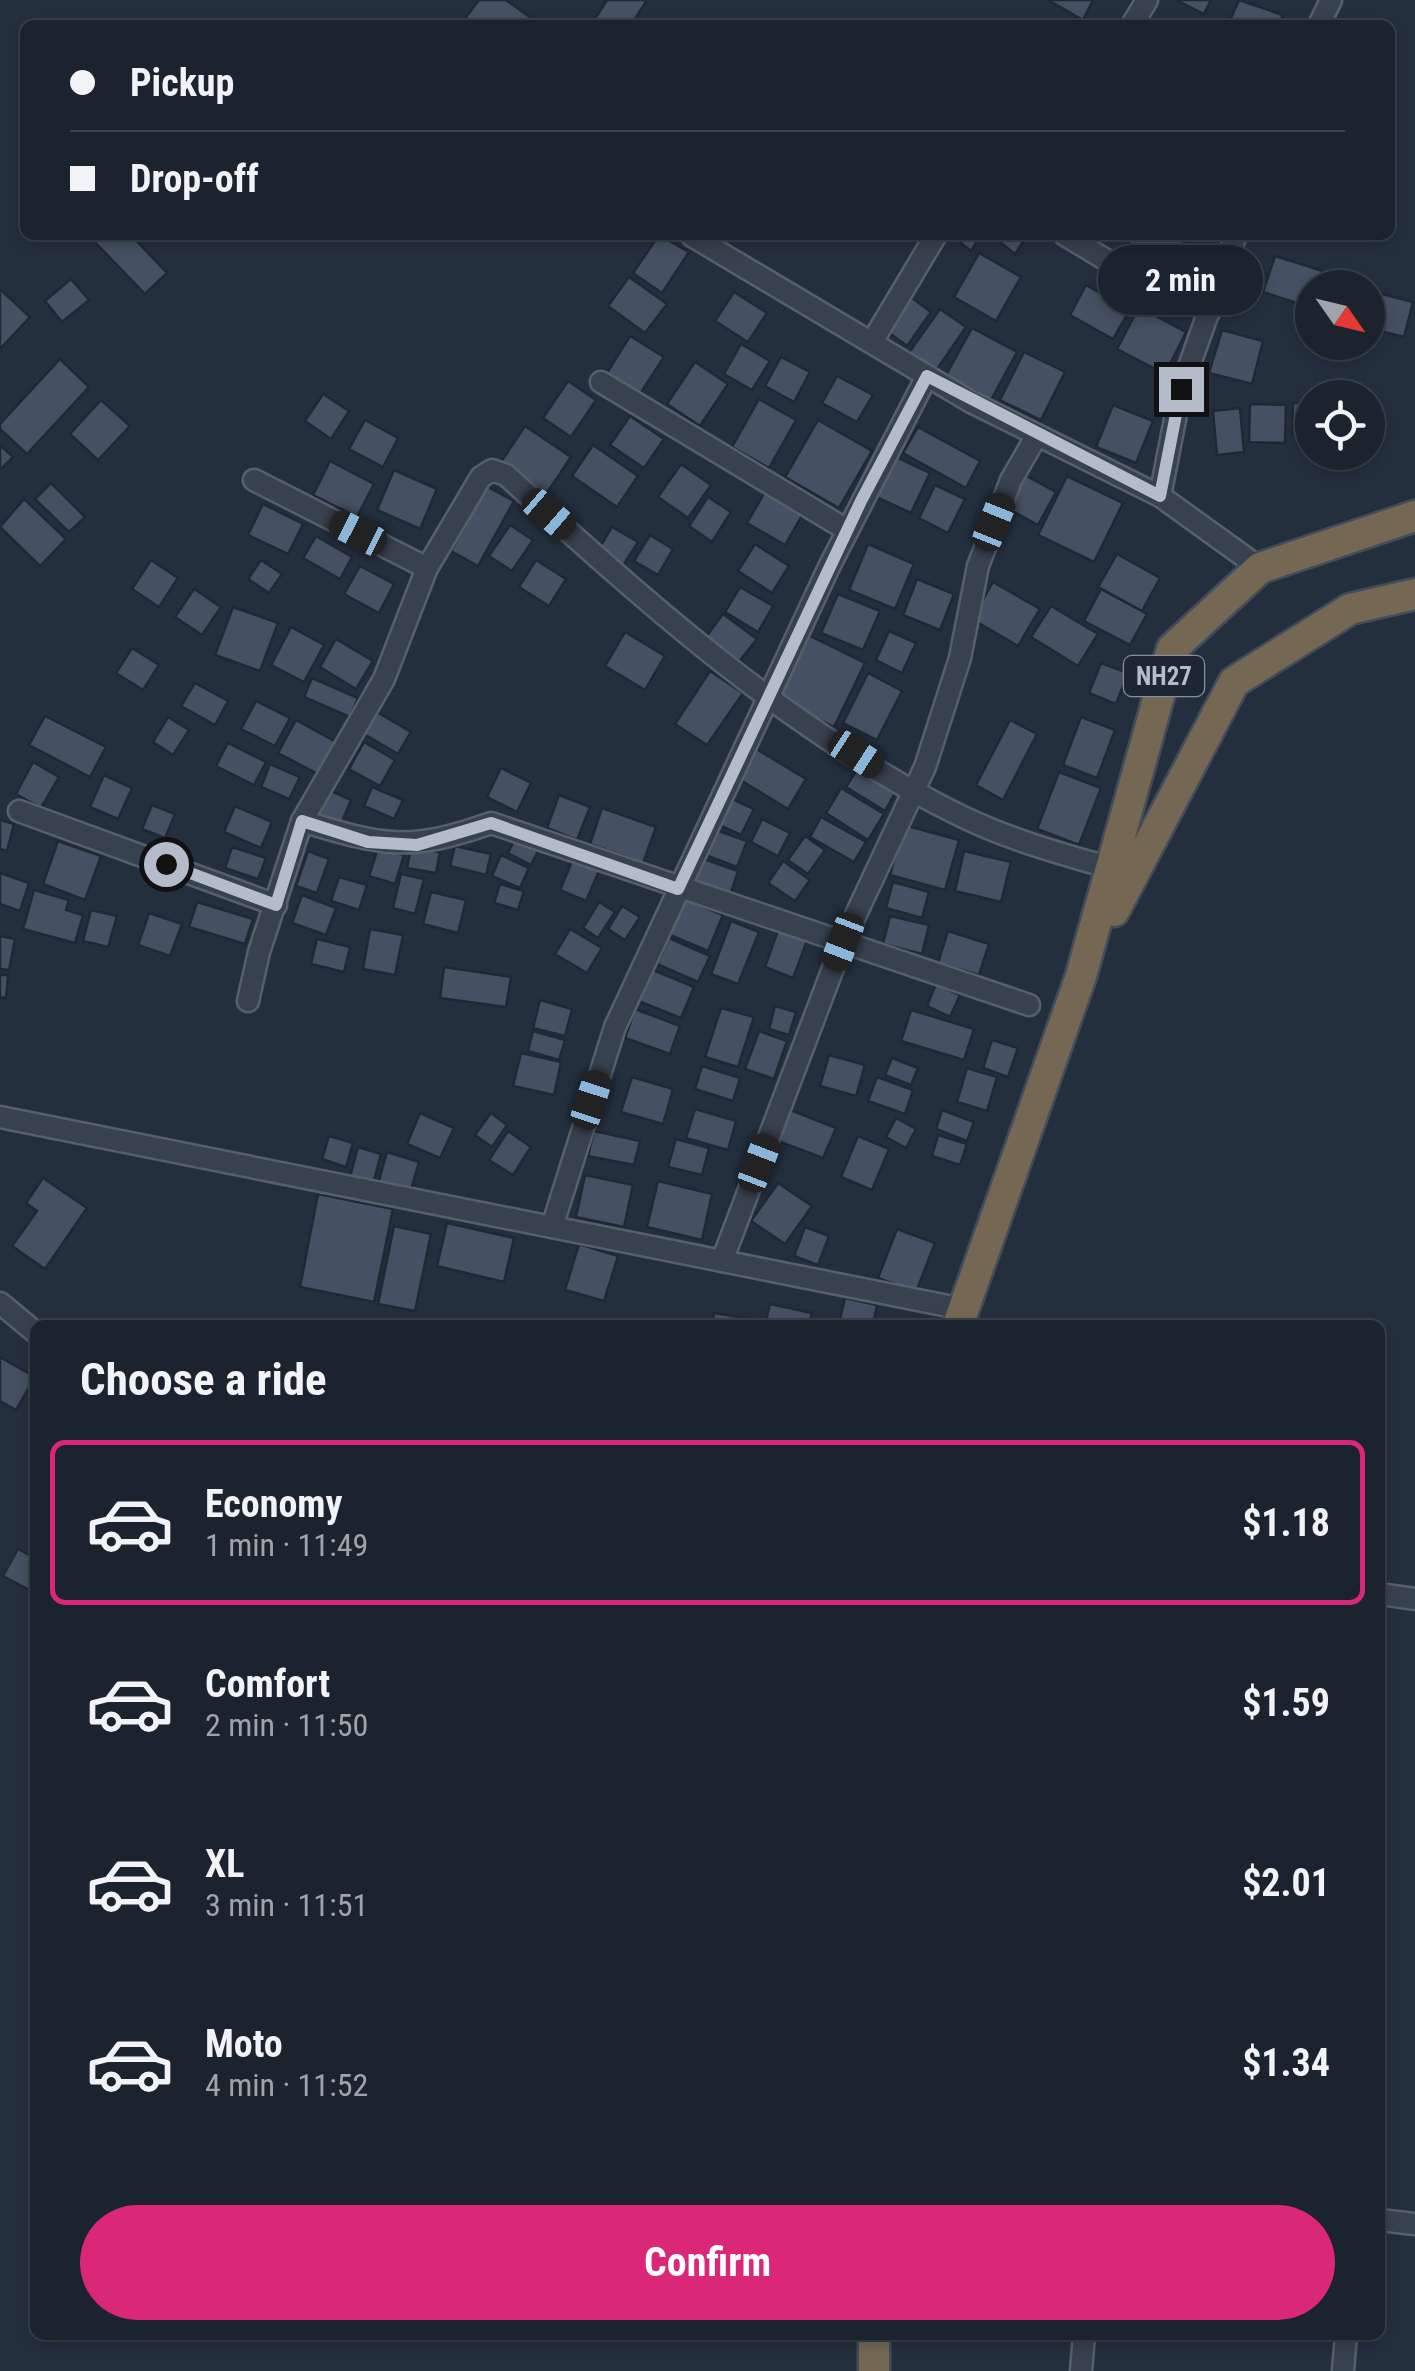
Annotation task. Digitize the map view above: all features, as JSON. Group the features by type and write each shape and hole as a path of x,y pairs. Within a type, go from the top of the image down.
{"highway":[{"name":"NH27","path":"960,1317 1081,976 1172,649 1260,568 1415,516"},
{"name":"NH27","path":"1081,976 1234,682 1350,609 1415,594"},
{"path":"874,2340 874,2371"}],"street":[{"path":"699,240 927,376 1160,496 1260,568"},
{"path":"872,342 933,240"},
{"path":"1073,240 1144,283 1210,311"},
{"path":"1160,496 1181,389 1234,240"},
{"path":"552,1227 615,1027 848,530 927,376"},
{"path":"601,382 848,530"},
{"path":"722,1261 843,942 945,712 983,552 1010,480 1037,435"},
{"path":"248,1001 258,952 302,821 384,679 427,568 481,477 492,470 506,475 679,628 770,698 913,790 988,828 1111,868"},
{"path":"254,480 427,568"},
{"path":"19,811 276,905"},
{"path":"302,821 368,842 417,845 491,823 1029,1005"},
{"path":"0,1117 722,1261 960,1317"},
{"path":"0,1303 30,1328"},
{"path":"1385,1595 1415,1598"},
{"path":"1385,2221 1415,2224"},
{"path":"1081,2371 1084,2340"},
{"path":"1344,2371 1346,2340"}],"building":[{"path":"479,0 506,0 534,20 464,20"},
{"path":"607,0 647,0 634,20 594,20"},
{"path":"1048,0 1093,0 1083,20"},
{"path":"1176,0 1211,0 1204,14"},
{"path":"1239,0 1283,15 1280,20 1230,20"},
{"path":"93,240 136,240 167,273 145,294"},
{"path":"656,240 668,240 689,252 662,293 633,273"},
{"path":"957,240 978,240 971,251"},
{"path":"997,240 1024,240 1015,254"},
{"path":"1128,240 1186,240 1173,265"},
{"path":"979,253 1021,277 996,321 954,297"},
{"path":"1275,256 1320,270 1295,270 1295,302 1263,292"},
{"path":"629,277 667,304 645,333 608,306"},
{"path":"71,279 89,300 62,322 45,301"},
{"path":"1086,285 1130,310 1113,339 1070,315"},
{"path":"0,291 30,317 0,349"},
{"path":"734,292 767,313 748,342 715,321"},
{"path":"908,295 931,312 907,346 884,329"},
{"path":"1385,295 1413,302 1404,337 1385,332"},
{"path":"1139,307 1186,332 1165,374 1117,349"},
{"path":"940,309 966,327 935,372 908,354"},
{"path":"972,328 1017,352 991,400 946,375"},
{"path":"1222,330 1263,341 1252,384 1209,373"},
{"path":"630,336 664,357 638,397 605,376"},
{"path":"741,344 770,361 752,390 724,374"},
{"path":"1024,352 1065,372 1041,420 1000,400"},
{"path":"781,357 810,372 794,402 765,386"},
{"path":"60,359 89,387 27,454 0,429 0,424"},
{"path":"695,362 728,384 700,426 667,404"},
{"path":"837,376 873,395 857,422 822,403"},
{"path":"568,381 596,400 571,437 543,418"},
{"path":"323,394 349,411 331,439 305,421"},
{"path":"759,399 796,420 769,468 732,447"},
{"path":"101,400 130,426 98,460 70,434"},
{"path":"1293,403 1295,403 1295,434"},
{"path":"1250,404 1286,405 1285,443 1249,442"},
{"path":"1113,405 1153,421 1136,463 1096,447"},
{"path":"1240,408 1244,452 1217,455 1213,411"},
{"path":"630,416 664,439 644,468 610,445"},
{"path":"365,420 398,438 383,467 349,449"},
{"path":"818,420 872,451 839,508 785,477"},
{"path":"525,426 571,457 545,496 499,465"},
{"path":"918,427 980,461 966,488 903,453"},
{"path":"0,445 13,457 0,470"},
{"path":"593,445 638,476 617,507 572,476"},
{"path":"892,455 930,473 911,513 872,495"},
{"path":"330,461 374,484 357,517 313,495"},
{"path":"681,464 711,485 688,518 658,497"},
{"path":"394,470 437,489 420,529 377,510"},
{"path":"1023,474 1056,492 1038,525 1005,507"},
{"path":"1067,476 1123,503 1094,562 1038,535"},
{"path":"51,483 85,517 69,532 35,499"},
{"path":"935,485 965,499 948,533 919,518"},
{"path":"486,486 514,501 478,566 451,551"},
{"path":"766,490 804,512 785,545 747,523"},
{"path":"708,497 731,512 712,542 689,526"},
{"path":"24,499 66,539 40,566 0,527"},
{"path":"263,504 303,524 288,554 248,535"},
{"path":"510,525 533,540 512,571 489,556"},
{"path":"612,527 638,542 623,566 598,550"},
{"path":"650,535 673,549 658,575 634,561"},
{"path":"316,536 352,557 340,579 303,558"},
{"path":"755,544 789,566 772,593 738,571"},
{"path":"868,544 914,564 895,609 849,590"},
{"path":"1117,554 1160,578 1142,611 1098,587"},
{"path":"151,560 178,578 159,607 132,589"},
{"path":"261,560 282,574 269,593 248,579"},
{"path":"536,560 566,579 549,606 519,587"},
{"path":"360,566 394,584 379,613 344,594"},
{"path":"917,579 954,594 940,630 903,615"},
{"path":"993,582 1040,609 1018,646 972,619"},
{"path":"740,587 773,606 758,632 725,612"},
{"path":"194,589 221,607 202,635 175,617"},
{"path":"1101,589 1147,614 1130,645 1084,621"},
{"path":"838,594 880,611 863,650 821,633"},
{"path":"1051,606 1098,634 1078,666 1031,637"},
{"path":"233,607 278,623 260,671 215,655"},
{"path":"723,614 757,639 738,663 705,638"},
{"path":"291,627 324,645 304,682 271,665"},
{"path":"889,631 916,643 902,673 876,660"},
{"path":"625,632 665,656 645,690 605,666"},
{"path":"806,634 865,663 834,727 775,698"},
{"path":"336,639 373,661 356,689 320,667"},
{"path":"132,648 159,665 143,690 116,673"},
{"path":"1101,663 1128,673 1116,704 1089,693"},
{"path":"710,671 743,693 707,745 675,724"},
{"path":"868,673 902,691 877,740 843,723"},
{"path":"312,678 358,698 350,717 304,697"},
{"path":"195,683 228,701 215,725 181,706"},
{"path":"256,701 290,718 275,746 241,729"},
{"path":"377,712 411,732 398,754 364,734"},
{"path":"45,716 106,747 90,777 29,745"},
{"path":"168,717 189,730 173,755 153,742"},
{"path":"1081,717 1115,730 1097,778 1063,765"},
{"path":"296,720 336,742 318,774 278,753"},
{"path":"1010,720 1037,734 1003,800 976,785"},
{"path":"364,742 395,760 380,786 349,769"},
{"path":"228,743 266,762 254,785 216,766"},
{"path":"755,748 806,779 788,809 737,778"},
{"path":"33,762 59,777 41,808 16,794"},
{"path":"861,763 899,786 885,811 846,787"},
{"path":"270,764 300,777 289,799 261,787"},
{"path":"501,768 531,783 517,812 487,797"},
{"path":"1059,772 1101,788 1079,845 1037,829"},
{"path":"104,775 132,788 118,819 90,807"},
{"path":"372,787 403,800 394,819 364,806"},
{"path":"841,788 884,814 868,840 826,813"},
{"path":"329,790 351,800 341,824 318,814"},
{"path":"559,795 590,807 577,840 547,828"},
{"path":"726,796 754,809 741,835 713,822"},
{"path":"152,805 175,814 165,838 142,829"},
{"path":"235,806 272,822 261,848 224,832"},
{"path":"602,808 656,827 643,863 590,844"},
{"path":"821,817 866,842 854,862 810,837"},
{"path":"762,819 790,833 778,856 751,842"},
{"path":"0,820 14,824 7,851 0,849"},
{"path":"904,825 959,840 945,890 890,875"},
{"path":"710,828 747,841 737,867 700,853"},
{"path":"805,836 825,850 808,874 788,860"},
{"path":"516,837 539,849 531,865 508,853"},
{"path":"58,841 101,856 85,900 43,884"},
{"path":"455,846 491,854 486,875 450,866"},
{"path":"232,847 266,858 258,879 225,868"},
{"path":"411,847 440,852 436,873 407,868"},
{"path":"378,848 404,855 395,884 369,876"},
{"path":"308,851 329,859 317,893 296,886"},
{"path":"964,851 1011,862 1001,902 955,891"},
{"path":"501,855 529,868 520,888 492,876"},
{"path":"695,856 738,871 730,896 686,882"},
{"path":"573,859 599,871 586,901 560,890"},
{"path":"783,861 810,880 795,901 768,883"},
{"path":"0,873 29,883 20,911 0,904"},
{"path":"401,874 424,879 415,914 393,908"},
{"path":"339,877 367,885 359,910 331,901"},
{"path":"893,882 929,892 922,918 886,908"},
{"path":"500,884 524,891 518,910 494,903"},
{"path":"34,890 69,900 66,910 83,915 75,943 23,929"},
{"path":"431,892 466,900 458,933 423,924"},
{"path":"302,895 336,908 326,935 292,923"},
{"path":"678,896 723,915 708,951 663,932"},
{"path":"197,902 253,919 245,944 189,927"},
{"path":"599,902 615,912 598,938 583,928"},
{"path":"622,906 640,917 625,940 608,929"},
{"path":"91,910 117,916 108,947 83,941"},
{"path":"149,913 182,924 170,956 138,945"},
{"path":"890,916 929,925 922,954 883,944"},
{"path":"731,921 759,932 738,984 711,974"},
{"path":"370,929 403,935 395,975 363,969"},
{"path":"570,929 602,948 587,973 555,954"},
{"path":"778,930 807,941 793,978 765,967"},
{"path":"948,931 989,944 979,975 938,963"},
{"path":"0,936 15,939 9,970 0,969"},
{"path":"669,938 710,956 698,982 657,964"},
{"path":"317,939 350,947 344,972 311,964"},
{"path":"444,967 511,977 506,1007 440,998"},
{"path":"646,967 694,987 681,1018 633,999"},
{"path":"0,975 8,975 6,998 0,997"},
{"path":"936,984 960,995 950,1017 927,1006"},
{"path":"540,1000 572,1009 565,1036 533,1028"},
{"path":"775,1006 796,1012 789,1035 769,1029"},
{"path":"721,1008 754,1017 738,1067 705,1057"},
{"path":"635,1009 680,1026 670,1054 625,1038"},
{"path":"911,1010 974,1029 964,1060 901,1041"},
{"path":"533,1031 565,1040 559,1060 528,1051"},
{"path":"759,1031 787,1041 774,1079 745,1069"},
{"path":"992,1040 1018,1048 1008,1077 983,1068"},
{"path":"521,1053 561,1062 554,1095 513,1086"},
{"path":"829,1055 865,1065 856,1096 820,1086"},
{"path":"892,1058 918,1068 911,1085 885,1075"},
{"path":"702,1066 740,1078 733,1101 695,1089"},
{"path":"967,1068 997,1077 987,1111 957,1102"},
{"path":"632,1077 673,1089 663,1124 621,1112"},
{"path":"877,1077 913,1090 905,1114 868,1101"},
{"path":"695,1109 736,1121 728,1150 686,1138"},
{"path":"788,1109 836,1128 823,1158 775,1140"},
{"path":"942,1110 974,1122 967,1141 936,1129"},
{"path":"420,1113 454,1128 440,1158 407,1144"},
{"path":"491,1113 507,1125 492,1147 475,1135"},
{"path":"896,1118 916,1129 906,1148 886,1137"},
{"path":"508,1131 531,1147 513,1175 489,1160"},
{"path":"594,1131 640,1141 634,1165 588,1156"},
{"path":"938,1135 967,1144 960,1165 932,1156"},
{"path":"329,1136 353,1143 346,1167 322,1159"},
{"path":"858,1136 889,1149 872,1190 841,1177"},
{"path":"676,1139 709,1148 702,1175 668,1167"},
{"path":"358,1147 381,1154 373,1184 350,1177"},
{"path":"387,1152 419,1162 410,1193 378,1184"},
{"path":"585,1175 633,1185 624,1227 576,1217"},
{"path":"43,1178 87,1208 45,1269 12,1246 37,1211 26,1203"},
{"path":"658,1181 712,1194 702,1240 647,1227"},
{"path":"778,1183 812,1206 785,1244 751,1221"},
{"path":"318,1194 393,1209 374,1302 300,1287"},
{"path":"447,1223 514,1238 504,1282 437,1266"},
{"path":"394,1226 431,1234 415,1311 378,1304"},
{"path":"805,1227 829,1236 818,1265 794,1256"},
{"path":"897,1229 935,1243 916,1292 878,1278"},
{"path":"579,1244 618,1256 604,1301 565,1290"},
{"path":"845,1298 877,1305 874,1320 840,1320"},
{"path":"770,1304 812,1313 810,1320 766,1320"},
{"path":"714,1313 759,1320 713,1320"},
{"path":"0,1357 30,1374 30,1386 16,1410 0,1401"},
{"path":"18,1549 30,1555 30,1590 3,1576"}],"route":[{"path":"166,864 276,905 302,821 368,842 417,845 491,823 678,889 888,445 927,376 1160,496 1181,389"}]}
